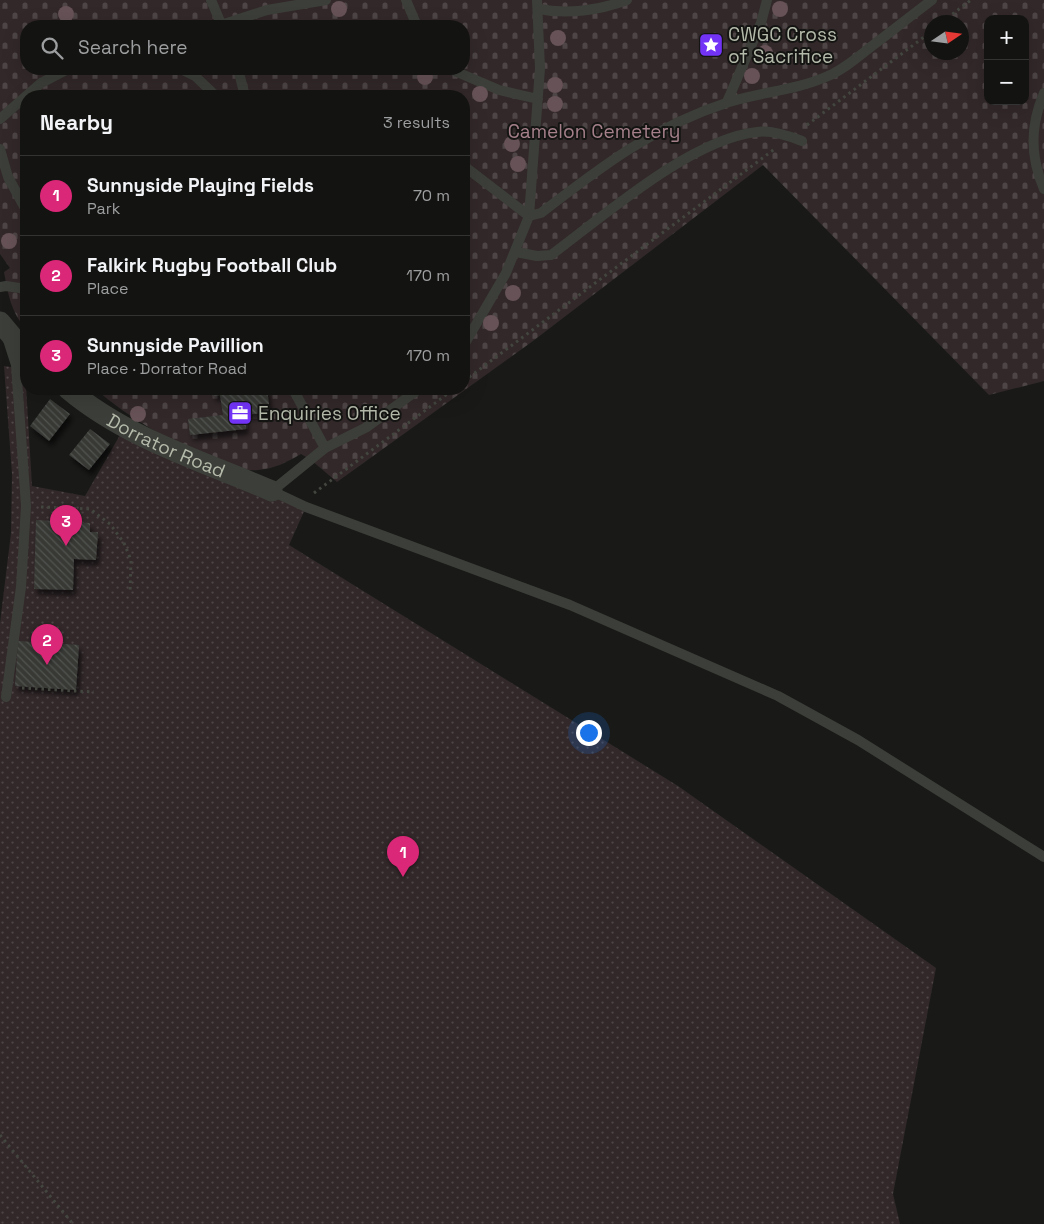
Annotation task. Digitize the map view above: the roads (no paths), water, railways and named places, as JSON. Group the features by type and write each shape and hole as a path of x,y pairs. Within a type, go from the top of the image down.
{"street":[{"path":"2,325 20,346"},
{"name":"Dorrator Road","path":"75,395 88,406 124,428 272,491"}],"lane":[{"path":"211,0 219,20"},
{"path":"239,20 267,10 326,0"},
{"path":"406,0 414,20"},
{"path":"470,335 506,273 529,216 538,99 538,4 557,13 579,11 627,0"},
{"path":"727,102 761,23 767,0"},
{"path":"529,216 541,213 607,161 682,120 727,102 830,76 932,0"},
{"path":"33,90 41,83 56,75"},
{"path":"193,75 210,90"},
{"path":"240,75 243,90"},
{"path":"464,75 499,90 538,99"},
{"path":"1044,93 1034,121 1033,140 1034,159 1044,189"},
{"path":"0,119 20,101"},
{"path":"516,252 538,256 551,255 652,180 712,144 758,131 802,141"},
{"path":"0,149 8,176 20,199"},
{"path":"470,171 529,216"},
{"path":"0,287 20,288"},
{"path":"2,325 16,365 26,506 21,587 6,692"},
{"path":"296,395 325,448"},
{"path":"411,395 367,427 325,448 272,491 300,504 570,605 778,696 858,740 1044,857"}],"place":[{"name":"CWGC Cross of Sacrifice","path":"711,45"},
{"name":"Enquiries Office","path":"240,413"},
{"name":"Sunnyside Pavillion","path":"66,546"},
{"name":"Falkirk Rugby Football Club","path":"47,665"},
{"name":"Sunnyside Playing Fields","path":"403,877"}],"park label":[{"name":"Camelon Cemetery","path":"594,131"}]}
